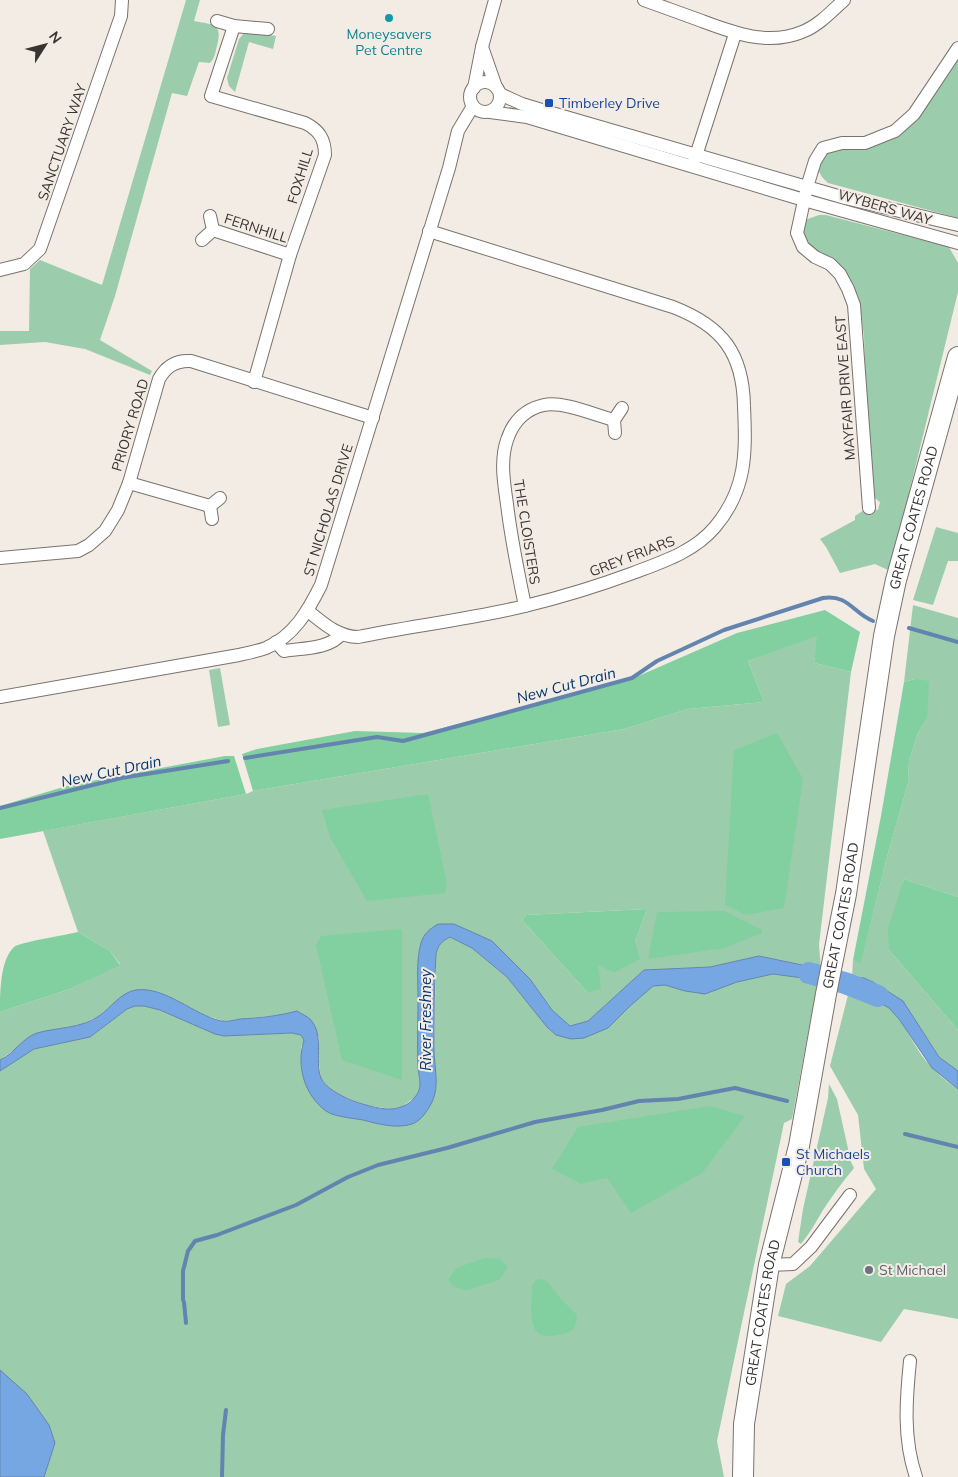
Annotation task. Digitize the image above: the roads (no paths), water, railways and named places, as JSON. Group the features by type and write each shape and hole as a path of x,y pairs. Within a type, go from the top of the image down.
{"main road":[{"name":"GREAT COATES ROAD","path":"743,1477 744,1424 769,1265 799,1146 826,994 834,961 858,823 884,636 896,580 958,357"}],"street":[{"name":"SANCTUARY WAY","path":"0,270 24,264 40,249 121,16 122,0"},
{"path":"482,47 498,90 498,104 490,112 480,112 473,106 470,100 482,47 495,0"},
{"path":"644,0 735,34 754,38 775,39 802,32 823,20 844,0"},
{"path":"217,21 234,26 268,29"},
{"name":"FOXHILL","path":"234,26 211,96 305,123 321,135 325,144 325,155 290,255 254,382"},
{"path":"695,160 735,34"},
{"path":"804,200 815,161 823,148 842,143 865,143 895,131 914,114 958,48"},
{"path":"474,88 485,82 498,90"},
{"name":"WYBERS WAY","path":"498,90 522,104 695,160 804,200 958,244"},
{"name":"ST NICHOLAS DRIVE","path":"0,697 239,655 266,648 295,628 308,611 321,585 373,418 458,131 473,106"},
{"name":"WYBERS WAY","path":"490,112 527,117 958,225"},
{"name":"MAYFAIR DRIVE EAST","path":"804,200 797,233 803,247 815,257 830,264 840,274 854,305 869,508"},
{"name":"FERNHILL","path":"210,216 213,230"},
{"name":"FERNHILL","path":"213,230 290,255"},
{"name":"FERNHILL","path":"202,240 213,230"},
{"name":"GREY FRIARS","path":"341,634 349,637 358,637 525,606 591,588 671,558 695,545 715,527 732,500 744,467 746,450 742,380 736,361 726,343 715,330 687,313 429,231"},
{"name":"PRIORY ROAD","path":"0,558 78,551 98,538 111,524 129,483 159,379 162,372 175,362 190,361 373,418"},
{"name":"THE CLOISTERS","path":"525,606 511,540 503,475 506,441 512,428 518,418 530,410 545,404 559,404 615,426 622,408"},
{"path":"129,483 215,502 212,519"},
{"path":"276,642 284,651 326,644 337,639 341,634 308,611"},
{"path":"769,1265 793,1264 811,1247 850,1194"},
{"path":"910,1360 906,1403 907,1441 910,1460 916,1477"}],"water":[{"path":"438,924 454,924 492,941 530,979 552,1010 570,1026 588,1021 644,970 710,967 759,956 821,969 818,980 773,974 737,982 705,994 665,985 653,986 608,1028 584,1038 571,1039 556,1035 547,1027 507,977 472,948 450,937 441,944 436,954 434,1049 436,1089 432,1102 421,1118 415,1123 406,1125 381,1124 339,1116 326,1111 312,1097 304,1079 301,1059 304,1040 301,1035 292,1033 224,1036 215,1034 160,1010 144,1006 135,1006 127,1009 90,1037 34,1049 0,1071 0,1060 32,1035 92,1020 131,991 147,990 169,996 200,1013 221,1021 297,1011 309,1018 317,1032 319,1071 326,1085 333,1091 353,1101 384,1109 402,1107 408,1104 418,1093 420,1081 418,1069 418,957 424,937"},
{"path":"852,977 864,978 873,982 903,1001 939,1057 958,1071 958,1089 932,1068 899,1019 889,1008 871,998 849,991"},
{"path":"0,1370 27,1394 49,1425 55,1443 44,1477 0,1477"}],"waterway":[{"name":"New Cut Drain","path":"245,758 377,737 403,741 632,678 657,661 724,630 823,598 845,601 866,618 873,621"},
{"name":"New Cut Drain","path":"909,628 958,642"},
{"name":"New Cut Drain","path":"0,808 121,778 228,761"},
{"name":"River Freshney","path":"809,973 845,983 878,996"},
{"path":"183,1300 183,1271 188,1251 195,1241 217,1235 296,1205 348,1177 378,1165 447,1148 535,1122 639,1101 678,1099 735,1088 787,1101"},
{"path":"905,1134 958,1147"},
{"path":"184,1302 186,1323"},
{"path":"222,1477 223,1435 226,1410"}],"place":[{"name":"Moneysavers Pet Centre","path":"389,18"},
{"name":"Timberley Drive","path":"549,103"},
{"name":"St Michaels Church","path":"786,1162"},
{"name":"St Michael","path":"869,1270"}]}
